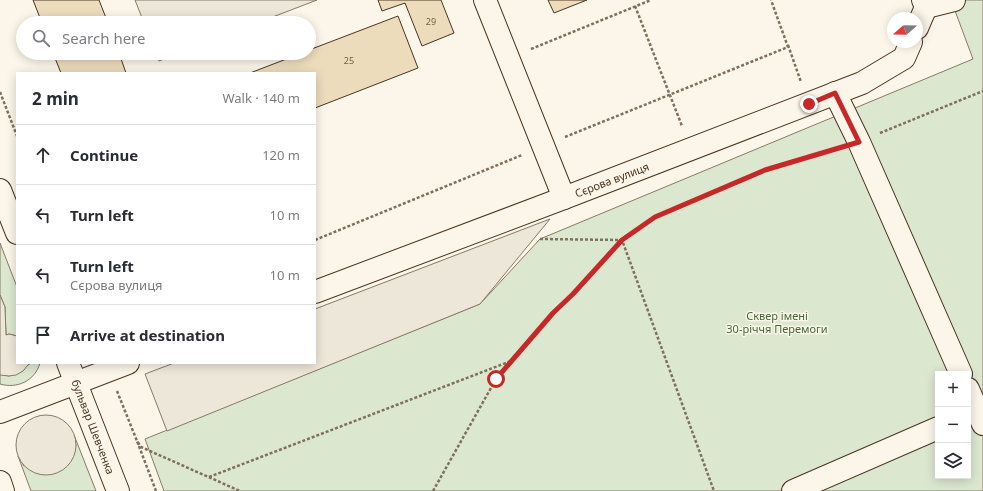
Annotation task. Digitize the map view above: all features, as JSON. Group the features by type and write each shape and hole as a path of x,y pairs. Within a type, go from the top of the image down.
{"street":[{"path":"486,0 564,198"},
{"path":"924,4 954,0"},
{"name":"Сєрова вулиця","path":"316,292 862,83 908,50"},
{"path":"835,93 859,142 960,371"},
{"path":"0,190 16,230"},
{"path":"0,412 72,373 118,367"},
{"name":"бульвар Шевченка","path":"72,373 118,491"},
{"path":"971,400 976,417"},
{"path":"793,491 935,429"},
{"path":"0,482 3,491"}],"path":[{"path":"508,58 651,0"},
{"path":"316,240 788,47 771,0"},
{"path":"771,0 809,104"},
{"path":"635,6 691,149"},
{"path":"433,491 496,379 553,313 573,294 622,240 655,217 765,170 859,142 983,91"},
{"path":"0,92 16,133"},
{"path":"540,239 622,240"},
{"path":"622,240 714,491"},
{"path":"209,477 512,360"},
{"path":"118,367 137,441 156,491"},
{"path":"137,441 140,447 240,491"}],"green space":[{"name":"Сквер імені 30-річчя Перемоги","path":"951,0 983,0 983,491 164,491 145,439 480,304 540,239 973,59"},
{"path":"0,243 16,284 16,336 9,334 6,335 5,307 0,295"},
{"path":"28,364 40,364 38,369 30,379 13,385 0,384 1,374 9,376 23,371"},
{"path":"74,435 96,491 31,491 18,456 24,466 76,446"}],"shaded area":[{"path":"135,0 317,0 275,16 141,16"},
{"path":"550,219 480,304 167,431 145,374 171,364 316,364 316,309"},
{"path":"0,295 5,307 6,335 9,334 16,336 16,364 30,364 23,371 16,375 0,375"},
{"path":"46,415 63,420 71,428 76,445 71,462 63,470 46,475 29,470 21,462 16,445 21,428 29,420"}],"building":[{"path":"33,0 99,0 105,16 39,16"},
{"path":"378,0 441,0 454,33 422,46 405,3 382,11"},
{"path":"548,0 587,0 554,13"},
{"path":"398,16 418,68 316,108 316,72 253,72 284,60 316,60 316,47"},
{"path":"56,60 121,60 126,72 61,72"}],"route":[{"path":"496,379 553,313 573,294 622,240 655,217 765,170 859,142 835,93 809,104"}]}
